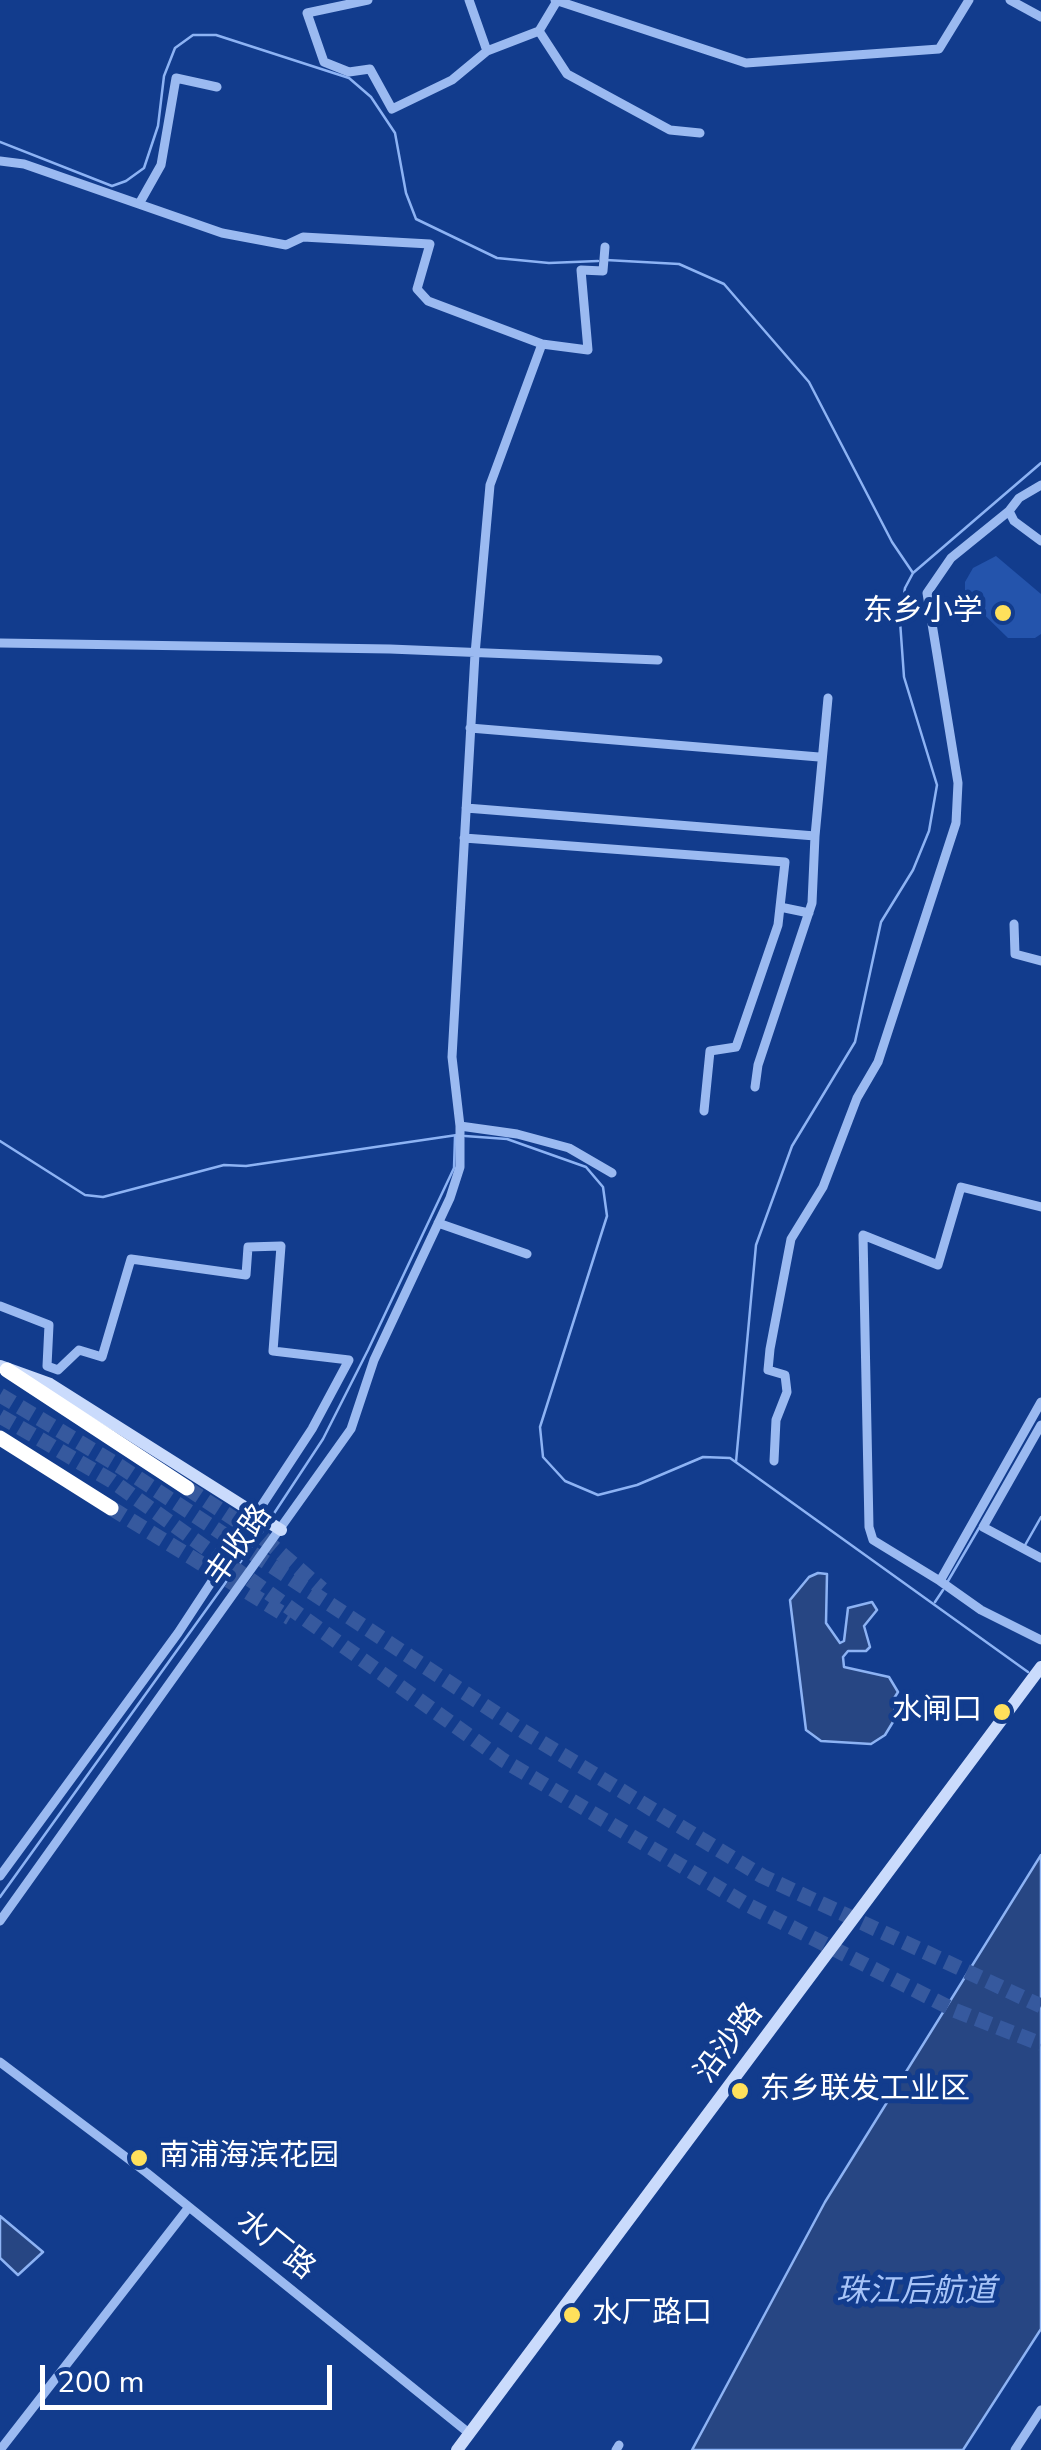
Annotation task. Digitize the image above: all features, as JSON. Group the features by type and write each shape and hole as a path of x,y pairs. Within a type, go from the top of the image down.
{"highway":[{"path":"4,1368 187,1488"},
{"path":"0,1438 110,1508"}],"street":[{"path":"303,0 324,62 349,72 370,68 392,109 452,80 487,51 539,30 556,0 746,62 939,50 969,0"},
{"path":"307,13 368,0"},
{"path":"469,0 487,51"},
{"path":"1010,0 1041,17"},
{"path":"539,30 567,74 670,130 700,133"},
{"path":"139,204 161,165 176,78 218,86"},
{"path":"0,162 24,164 222,233 286,245 303,238 430,244 417,290 428,300 542,344 588,350 582,270 603,271 605,247"},
{"path":"542,344 490,485 470,728 452,1058 460,1126 569,1148 612,1173"},
{"path":"774,1461 776,1420 786,1392 784,1374 768,1370 790,1240 822,1188 858,1098 878,1062 958,813 948,704 926,592 951,558 1010,511 1019,498 1041,485"},
{"path":"1010,511 1014,521 1041,541"},
{"path":"0,643 658,660"},
{"path":"756,1086 758,1066 809,912 819,757 828,698"},
{"path":"470,728 819,757"},
{"path":"466,808 815,836"},
{"path":"464,838 784,862 778,925 736,1047 710,1051 704,1111"},
{"path":"780,907 809,912"},
{"path":"1014,924 1015,954 1041,961"},
{"name":"丰收路","path":"0,1921 350,1430 374,1360 438,1224 460,1167 460,1126"},
{"path":"1041,1207 961,1187 938,1265 864,1235 869,1527 873,1540 982,1610 1041,1640"},
{"path":"438,1224 526,1254"},
{"path":"0,1306 49,1325 48,1366 58,1370 79,1350 102,1357 130,1258 246,1274 248,1246 281,1246 272,1352 349,1360 312,1429 178,1633 0,1876"},
{"path":"4,1368 50,1384 281,1530"},
{"path":"940,1581 1041,1402"},
{"path":"1041,1425 984,1526 1041,1558"},
{"name":"沿沙路","path":"457,2450 1041,1667"},
{"name":"水厂路","path":"0,2062 470,2434"},
{"path":"0,2450 189,2208"},
{"path":"1014,2450 1041,2410"}],"shaded area":[{"path":"996,556 1041,594 1041,634 1035,638 1008,638 965,596 965,582 973,568"}],"water":[{"path":"827,1574 826,1623 840,1643 844,1641 848,1608 872,1602 877,1610 864,1626 870,1647 866,1651 848,1651 843,1657 844,1667 889,1677 898,1692 893,1700 896,1717 885,1735 871,1744 821,1741 806,1730 790,1600 809,1577"},
{"name":"珠江后航道","path":"1041,1855 1041,2329 963,2450 692,2450 825,2202"},
{"path":"0,2216 43,2252 18,2275 0,2258"}],"waterway":[{"path":"0,142 112,186 126,181 144,168 158,126 164,76 175,48 193,35 216,35 349,78 371,97 395,133 406,193 416,219 497,258 549,263 598,261"},
{"path":"606,260 679,264 724,284 809,382 892,542 913,573 905,588 900,621 904,677 937,785 929,831 913,870 881,922 855,1042 792,1146 756,1245 736,1462"},
{"path":"913,573 1041,463"},
{"path":"0,1141 85,1195 103,1197 224,1165 246,1166 457,1135"},
{"path":"465,1136 507,1139 586,1167 603,1187 607,1216 540,1427 543,1457 565,1481 598,1495 637,1485 703,1457 730,1458 1028,1672"},
{"path":"271,1518 323,1439 368,1350 454,1168 455,1137"},
{"path":"1024,1547 1041,1517"},
{"path":"0,1897 267,1525"},
{"path":"948,1581 979,1528"},
{"path":"935,1602 943,1590"}],"tunnel":[{"path":"0,1395 121,1467 523,1731 762,1876 1041,2006"},
{"path":"0,1416 112,1481 503,1760 744,1903 954,2010 1041,2044"},
{"path":"187,1488 263,1538 322,1589"},
{"path":"111,1508 290,1618"}],"place":[{"name":"东乡小学","path":"1003,613"},
{"name":"水闸口","path":"1002,1712"},
{"name":"东乡联发工业区","path":"740,2091"},
{"name":"南浦海滨花园","path":"139,2158"},
{"name":"水厂路口","path":"572,2315"}]}
